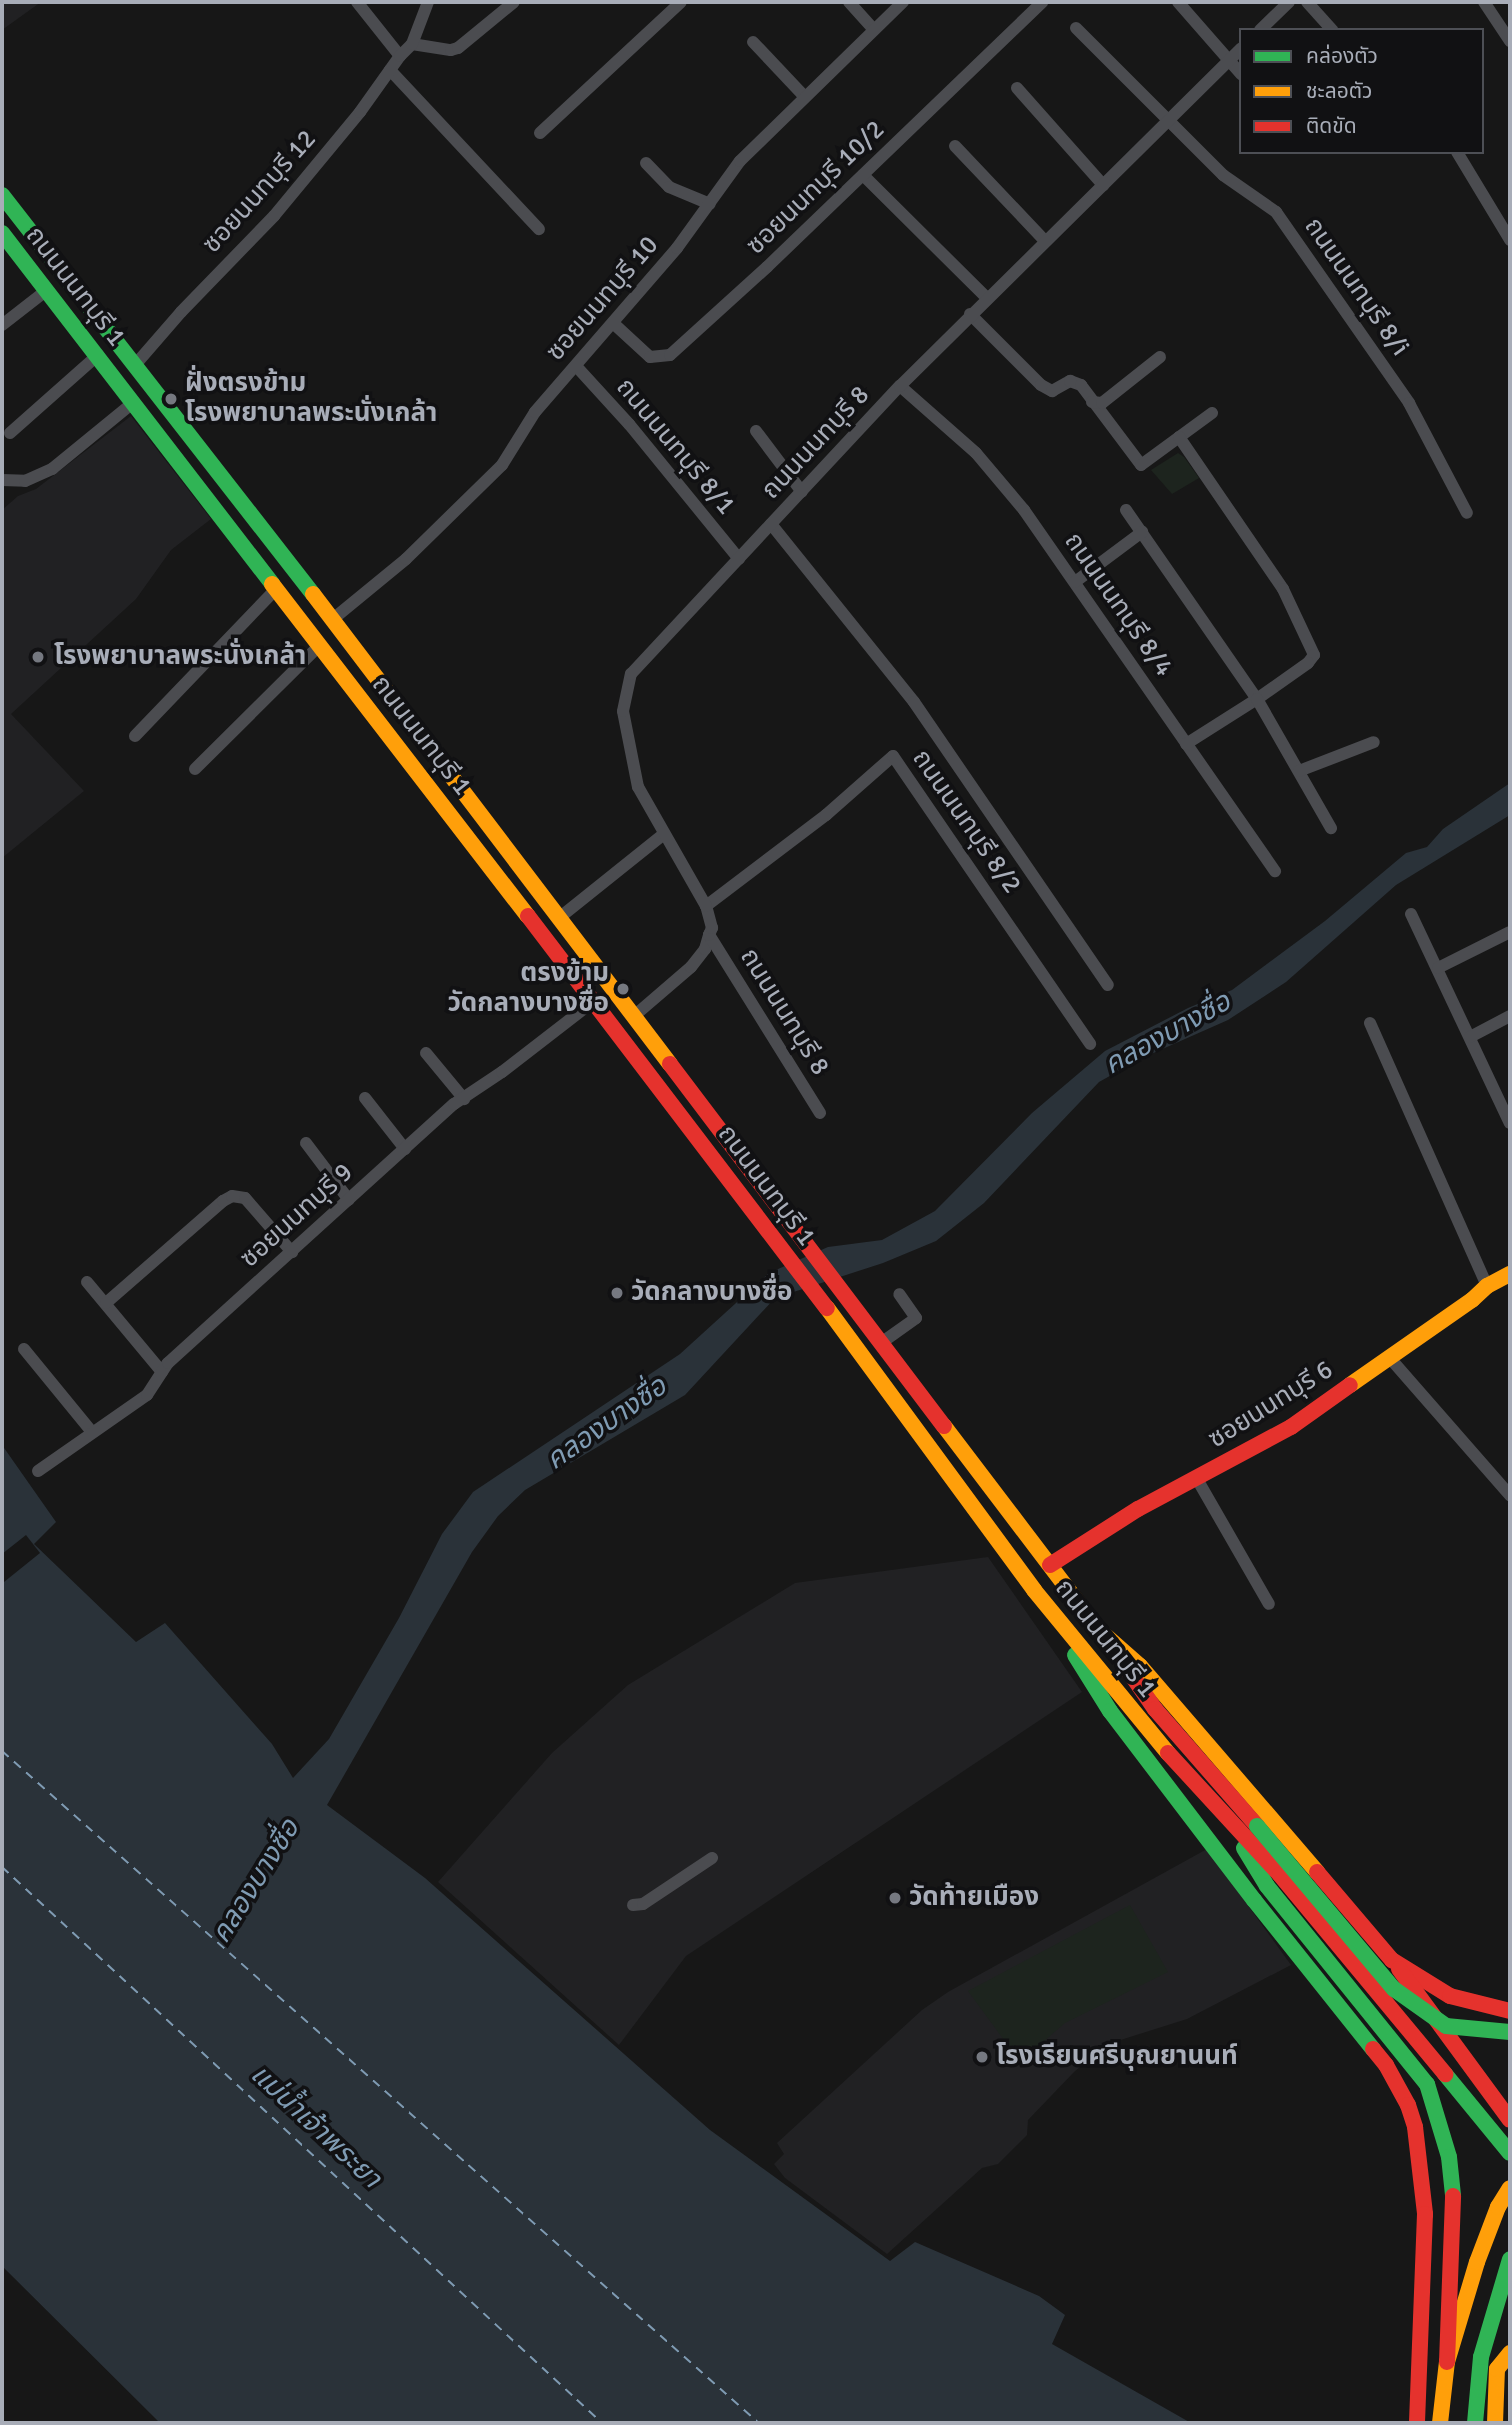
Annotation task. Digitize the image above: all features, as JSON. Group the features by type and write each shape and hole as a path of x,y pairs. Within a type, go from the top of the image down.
{"main road":[{"name":"ถนนนนทบุรี 1","path":"2,195 333,619 1098,1629 1140,1666 1392,1960 1450,1996 1510,2011"},
{"name":"ถนนนนทบุรี 1","path":"2,233 778,1241 1034,1590 1225,1818 1280,1875 1510,2153"},
{"name":"ซอยนนทบุรี 6","path":"1050,1565 1138,1509 1291,1427 1472,1300 1487,1286 1510,1274"},
{"path":"1034,1590 1110,1711 1386,2065 1408,2105 1415,2127 1425,2214 1417,2423"},
{"path":"1098,1629 1155,1709 1258,1826 1394,1989 1446,2026 1510,2032"},
{"path":"1225,1818 1267,1886 1427,2084 1450,2157 1454,2207 1447,2362 1440,2423"},
{"path":"1392,1960 1510,2120"},
{"path":"1447,2362 1476,2262 1498,2207 1510,2188"},
{"path":"1476,2417 1481,2357 1510,2259"},
{"path":"1495,2423 1497,2369 1510,2353"}],"street":[{"path":"357,2 400,55"},
{"path":"424,4 412,44 451,50 458,48 514,2"},
{"path":"540,133 681,2"},
{"path":"849,2 873,29"},
{"name":"ซอยนนทบุรี 10","path":"333,619 406,559 502,465 535,412 677,248 740,161 903,2"},
{"name":"ซอยนนทบุรี 10/2","path":"613,323 650,357 668,356 863,175 1042,2"},
{"path":"1178,2 1239,72"},
{"path":"1262,28 1289,2"},
{"path":"1307,2 1330,28"},
{"path":"1484,2 1510,41"},
{"name":"ถนนนนทบุรี 8/i","path":"1076,28 1223,175 1276,212 1409,402 1467,513"},
{"path":"753,42 804,96"},
{"name":"ซอยนนทบุรี 12","path":"135,365 181,312 274,216 360,112 400,55 412,44"},
{"name":"ถนนนนทบุรี 8","path":"634,1016 691,967 705,948 712,928 706,905 638,786 624,710 626,687 631,674 644,656 970,314 1239,50"},
{"path":"390,70 539,229"},
{"path":"1017,88 1103,186"},
{"path":"955,146 1045,241"},
{"path":"1458,154 1509,234"},
{"path":"646,163 670,187 710,204"},
{"path":"863,175 987,298"},
{"path":"2,325 47,290"},
{"path":"970,314 1041,384 1052,391 1070,381 1076,381 1141,465 1212,413"},
{"path":"10,433 98,355"},
{"path":"1092,402 1102,403 1160,357"},
{"name":"ถนนนนทบุรี 8/1","path":"576,366 629,424 738,559"},
{"name":"ถนนนนทบุรี 8/4","path":"900,386 976,453 1024,510 1275,871"},
{"path":"2,481 25,481 52,469 134,402"},
{"path":"756,431 802,492"},
{"path":"1179,437 1283,589 1311,643 1314,655 1308,663 1186,744"},
{"path":"1126,510 1256,699 1331,828"},
{"path":"771,524 914,702 1108,985"},
{"path":"1075,582 1142,532"},
{"path":"135,736 277,588"},
{"path":"195,769 320,645"},
{"path":"1299,771 1374,742"},
{"name":"ถนนนนทบุรี 8/2","path":"706,905 826,816 892,756 1090,1044"},
{"path":"559,918 664,834"},
{"path":"1411,914 1470,1037 1506,1100 1510,1122"},
{"path":"1438,968 1510,932"},
{"name":"ถนนนนทบุรี 8","path":"709,935 820,1113"},
{"name":"ซอยนนทบุรี 9","path":"38,1471 91,1431 147,1395 168,1363 405,1149 464,1098 594,1001"},
{"path":"1470,1037 1510,1016"},
{"path":"1370,1023 1487,1286"},
{"path":"426,1053 464,1098"},
{"path":"365,1098 405,1149"},
{"path":"306,1143 349,1200"},
{"path":"106,1303 232,1196 245,1198 292,1252"},
{"path":"87,1282 162,1372"},
{"path":"881,1343 916,1318 899,1294"},
{"path":"24,1349 91,1431"},
{"path":"1389,1357 1510,1495"},
{"path":"1197,1479 1269,1604"},
{"path":"633,1905 643,1903 712,1858"}],"shaded area":[{"path":"2,2 41,2 2,30"},
{"name":"โรงพยาบาลพระนั่งเกล้า","path":"131,416 211,519 171,550 136,599 11,714 84,791 2,858 2,510 18,496 36,489"},
{"path":"1178,453 1199,478 1172,494 1151,470"},
{"path":"988,1557 1082,1692 686,1956 619,2045 438,1882 552,1753 628,1685 795,1583"},
{"name":"โรงเรียนศรีบุณยานนท์","path":"1207,1849 1291,1965 1187,2019 1111,2043 1075,2071 1028,2120 1027,2135 998,2164 982,2168 887,2254 785,2178 774,2164 784,2154 777,2143 922,2010 948,1992"},
{"path":"1130,1905 1168,1972 1065,2023 1020,2062 968,1991"}],"water":[{"path":"1510,783 1510,815 1396,885 1286,982 1228,1020 1142,1058 1099,1082 984,1203 936,1241 883,1263 775,1298 685,1395 525,1490 498,1516 472,1552 327,1805 425,1878 710,2130 890,2261 915,2242 1039,2296 1065,2315 1052,2344 1191,2423 160,2423 2,2266 2,1445 56,1522 34,1544 136,1642 165,1623 272,1744 293,1778 329,1739 399,1618 442,1534 473,1492 680,1354 769,1273 828,1247 882,1240 935,1211 1032,1113 1105,1051 1188,1008 1232,990 1325,921 1406,853 1427,847 1443,829"}],"pier":[{"path":"26,1535 40,1553 4,1582 2,1554"}],"ferry route":[{"path":"2,1751 759,2423"},
{"path":"2,1867 602,2423"}],"traffic: fast":[{"path":"2,195 313,594"},
{"path":"2,233 272,584"},
{"path":"1075,1655 1110,1711 1254,1900 1373,2049"},
{"path":"1257,1826 1394,1989 1446,2026 1510,2032"},
{"path":"1244,1848 1267,1886 1427,2084 1449,2157 1453,2196"},
{"path":"1445,2074 1510,2153"},
{"path":"1475,2423 1481,2357 1510,2259"}],"traffic: slow":[{"path":"272,584 528,916"},
{"path":"313,594 670,1064"},
{"path":"1350,1385 1472,1300 1487,1286 1510,1274"},
{"path":"827,1308 1034,1590 1168,1753"},
{"path":"944,1426 1098,1629 1140,1666 1317,1872"},
{"path":"1440,2423 1447,2362 1477,2262 1498,2207 1510,2188"},
{"path":"1495,2423 1497,2369 1510,2353"}],"traffic: jam":[{"path":"528,916 827,1308"},
{"path":"670,1064 944,1426"},
{"path":"1050,1565 1138,1509 1291,1427 1350,1385"},
{"path":"1117,1654 1155,1709 1257,1826"},
{"path":"1168,1753 1280,1875 1445,2074"},
{"path":"1317,1872 1392,1960 1450,1996 1510,2011"},
{"path":"1399,1969 1510,2120"},
{"path":"1373,2049 1386,2065 1408,2105 1415,2127 1425,2214 1417,2423"},
{"path":"1447,2362 1453,2196"}],"place":[{"name":"ฝั่งตรงข้าม โรงพยาบาลพระนั่งเกล้า","path":"171,399"},
{"name":"โรงพยาบาลพระนั่งเกล้า","path":"38,657"},
{"name":"ตรงข้าม วัดกลางบางซื่อ","path":"623,989"},
{"name":"วัดกลางบางซื่อ","path":"617,1293"},
{"name":"วัดท้ายเมือง","path":"895,1898"},
{"name":"โรงเรียนศรีบุณยานนท์","path":"982,2057"}],"water label":[{"name":"คลองบางซื่อ","path":"1167,1033"},
{"name":"คลองบางซื่อ","path":"606,1423"},
{"name":"คลองบางซื่อ","path":"255,1881"},
{"name":"แม่น้ำเจ้าพระยา","path":"316,2126"}]}
